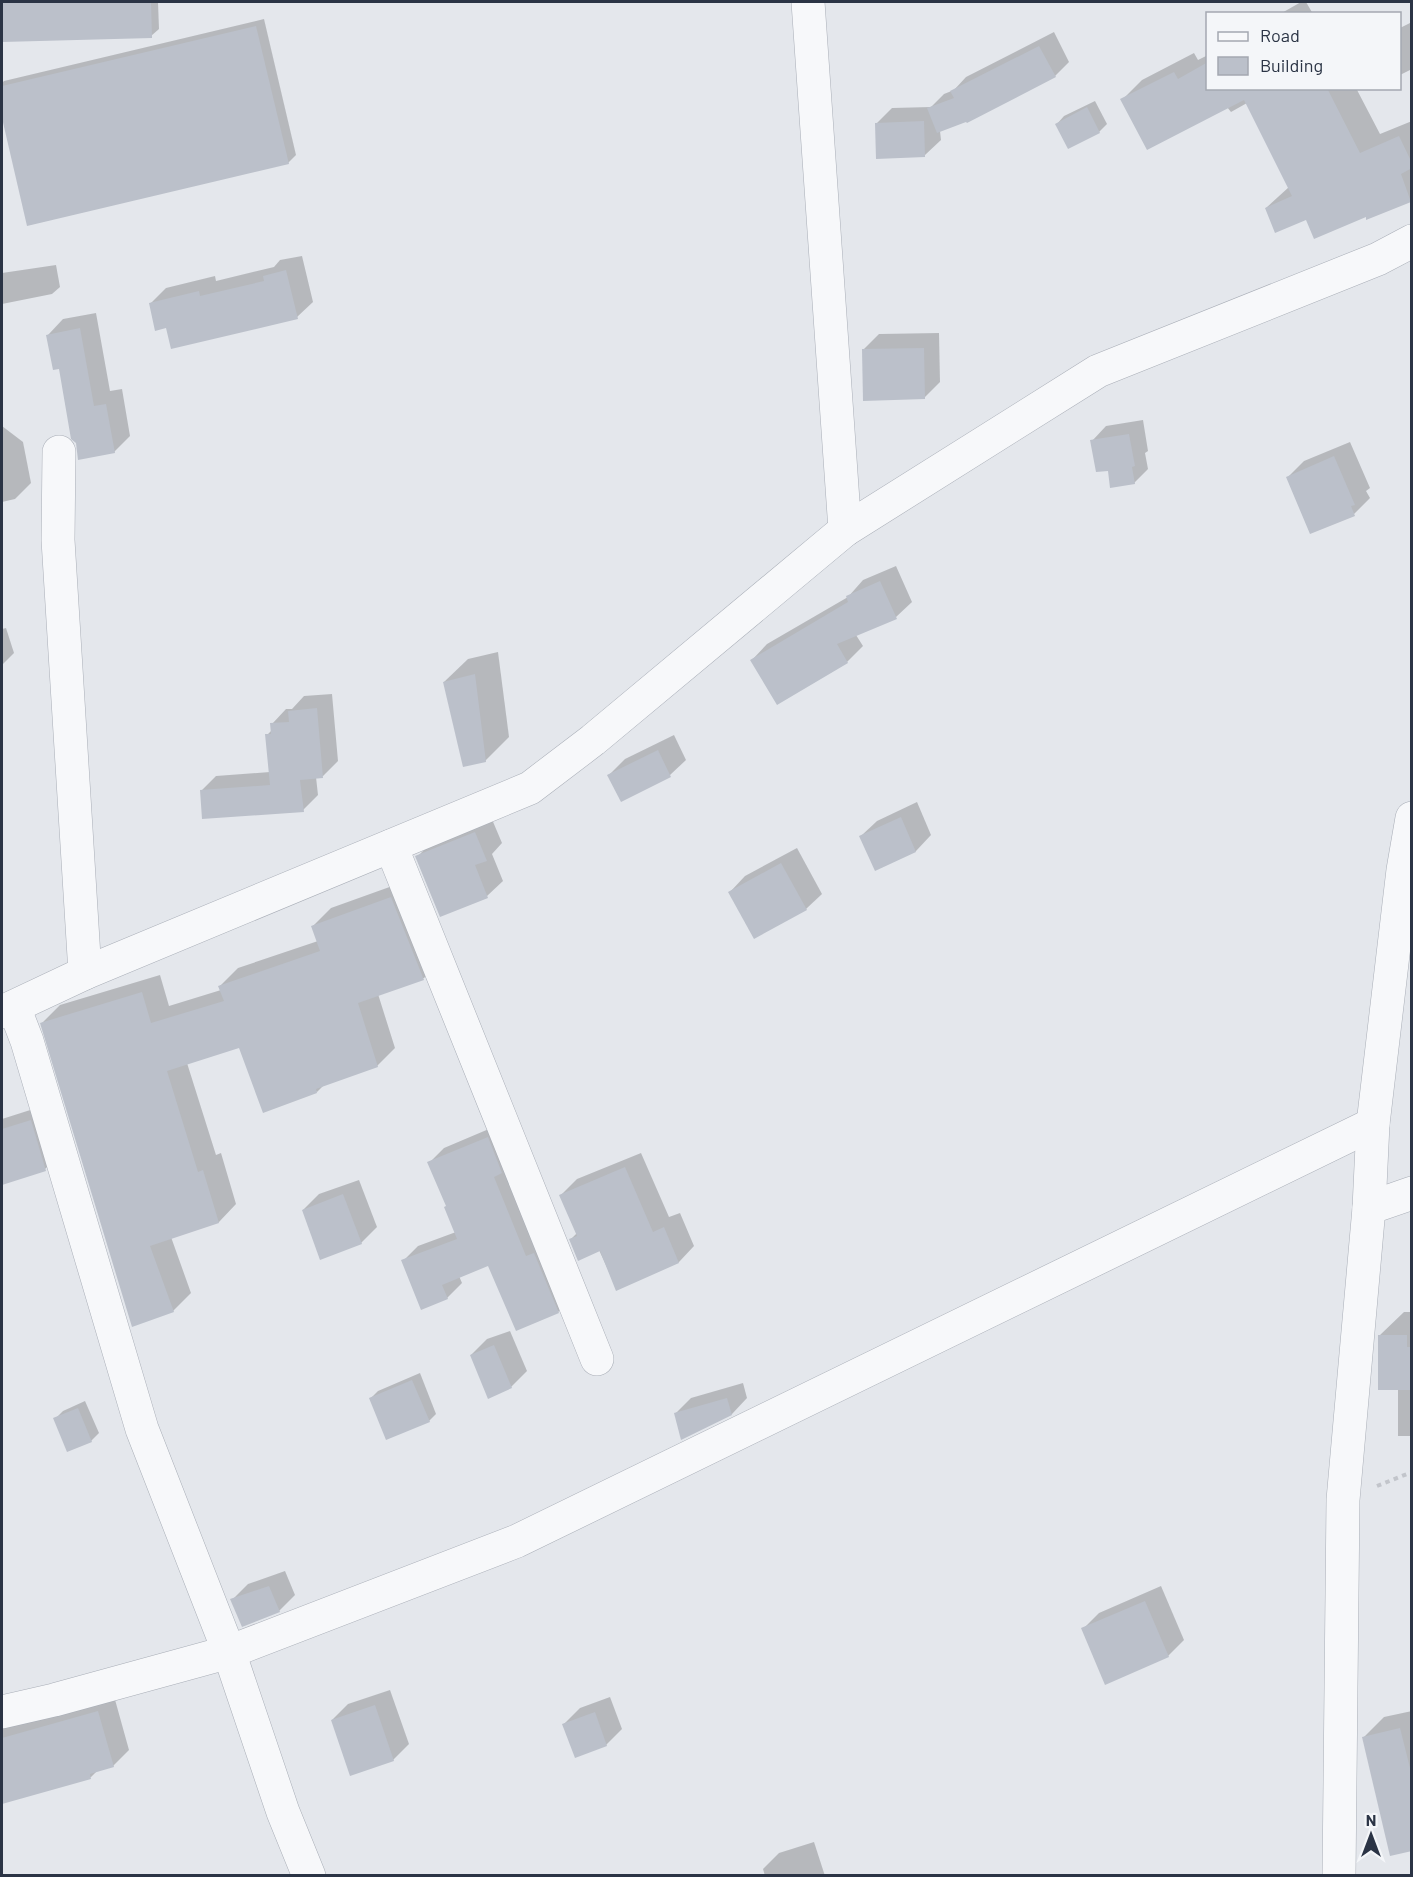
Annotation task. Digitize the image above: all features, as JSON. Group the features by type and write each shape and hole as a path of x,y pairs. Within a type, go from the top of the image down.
{"street":[{"path":"807,2 845,530"},
{"path":"309,1875 283,1812 229,1652 142,1429 27,1041 8,1010 85,973 530,788 593,740 845,530 1098,371 1378,259 1412,241"},
{"path":"59,452 58,540 85,973"},
{"path":"1340,1875 1343,1500 1369,1208 1373,1124 1403,870 1412,818"},
{"path":"391,846 597,1359"},
{"path":"2,1712 229,1652 517,1541 1373,1124"},
{"path":"1369,1208 1412,1193"}],"building":[{"path":"2,2 151,2 152,38 2,42"},
{"path":"256,26 289,164 27,226 2,118 2,86"},
{"path":"1039,46 1056,77 967,123 937,133 927,108 954,98 950,91"},
{"path":"1206,63 1206,90 1328,90 1360,153 1399,136 1412,163 1412,168 1401,174 1411,202 1366,220 1366,217 1314,239 1306,220 1275,233 1265,208 1292,196 1244,100 1147,150 1120,99 1174,72 1178,79"},
{"path":"1087,107 1100,133 1068,149 1055,124"},
{"path":"924,121 925,157 876,159 875,123"},
{"path":"286,270 298,319 171,349 166,328 155,331 149,303 199,291 200,296 264,281 263,276"},
{"path":"80,328 94,406 106,404 115,453 78,460 76,443 71,439 59,369 53,370 46,335"},
{"path":"924,348 925,399 863,401 862,349"},
{"path":"1129,434 1135,466 1132,467 1135,484 1110,488 1108,471 1096,472 1090,440"},
{"path":"1334,456 1355,505 1351,506 1355,516 1310,534 1286,477"},
{"path":"880,581 897,619 837,644 848,663 777,705 750,660 848,602 846,596"},
{"path":"475,674 486,762 463,767 443,682"},
{"path":"317,708 323,778 300,780 304,812 202,819 200,790 270,785 265,734 271,734 270,723 289,722 288,711"},
{"path":"658,750 671,777 621,802 607,775"},
{"path":"901,817 916,852 875,871 859,836"},
{"path":"475,832 487,861 475,865 488,898 440,917 415,856"},
{"path":"781,863 807,910 754,939 728,892"},
{"path":"391,897 424,980 358,1003 378,1067 316,1089 317,1093 263,1113 239,1048 167,1071 198,1172 203,1170 219,1223 150,1246 174,1312 132,1327 40,1023 142,992 151,1023 224,1001 218,986 320,951 311,926"},
{"path":"31,1120 46,1171 2,1185 2,1129"},
{"path":"488,1137 502,1173 494,1177 526,1256 534,1253 559,1313 516,1331 488,1266 442,1285 448,1299 421,1310 401,1260 457,1239 427,1162"},
{"path":"625,1167 653,1232 664,1227 679,1263 616,1291 600,1251 578,1261 569,1239 577,1236 559,1195"},
{"path":"343,1194 362,1244 320,1260 302,1210"},
{"path":"1378,1335 1407,1335 1407,1347 1412,1347 1412,1390 1378,1390"},
{"path":"494,1345 512,1388 488,1399 470,1355"},
{"path":"412,1380 430,1422 386,1440 369,1398"},
{"path":"727,1398 732,1415 681,1440 674,1413"},
{"path":"78,1408 92,1442 67,1452 53,1418"},
{"path":"269,1586 280,1612 242,1627 230,1599"},
{"path":"1145,1601 1169,1657 1105,1685 1081,1628"},
{"path":"375,1705 394,1761 350,1776 331,1720"},
{"path":"98,1711 114,1767 90,1774 91,1779 2,1804 2,1738"},
{"path":"595,1712 607,1746 575,1758 562,1724"},
{"path":"1400,1728 1412,1776 1412,1851 1390,1856 1362,1737"}]}
